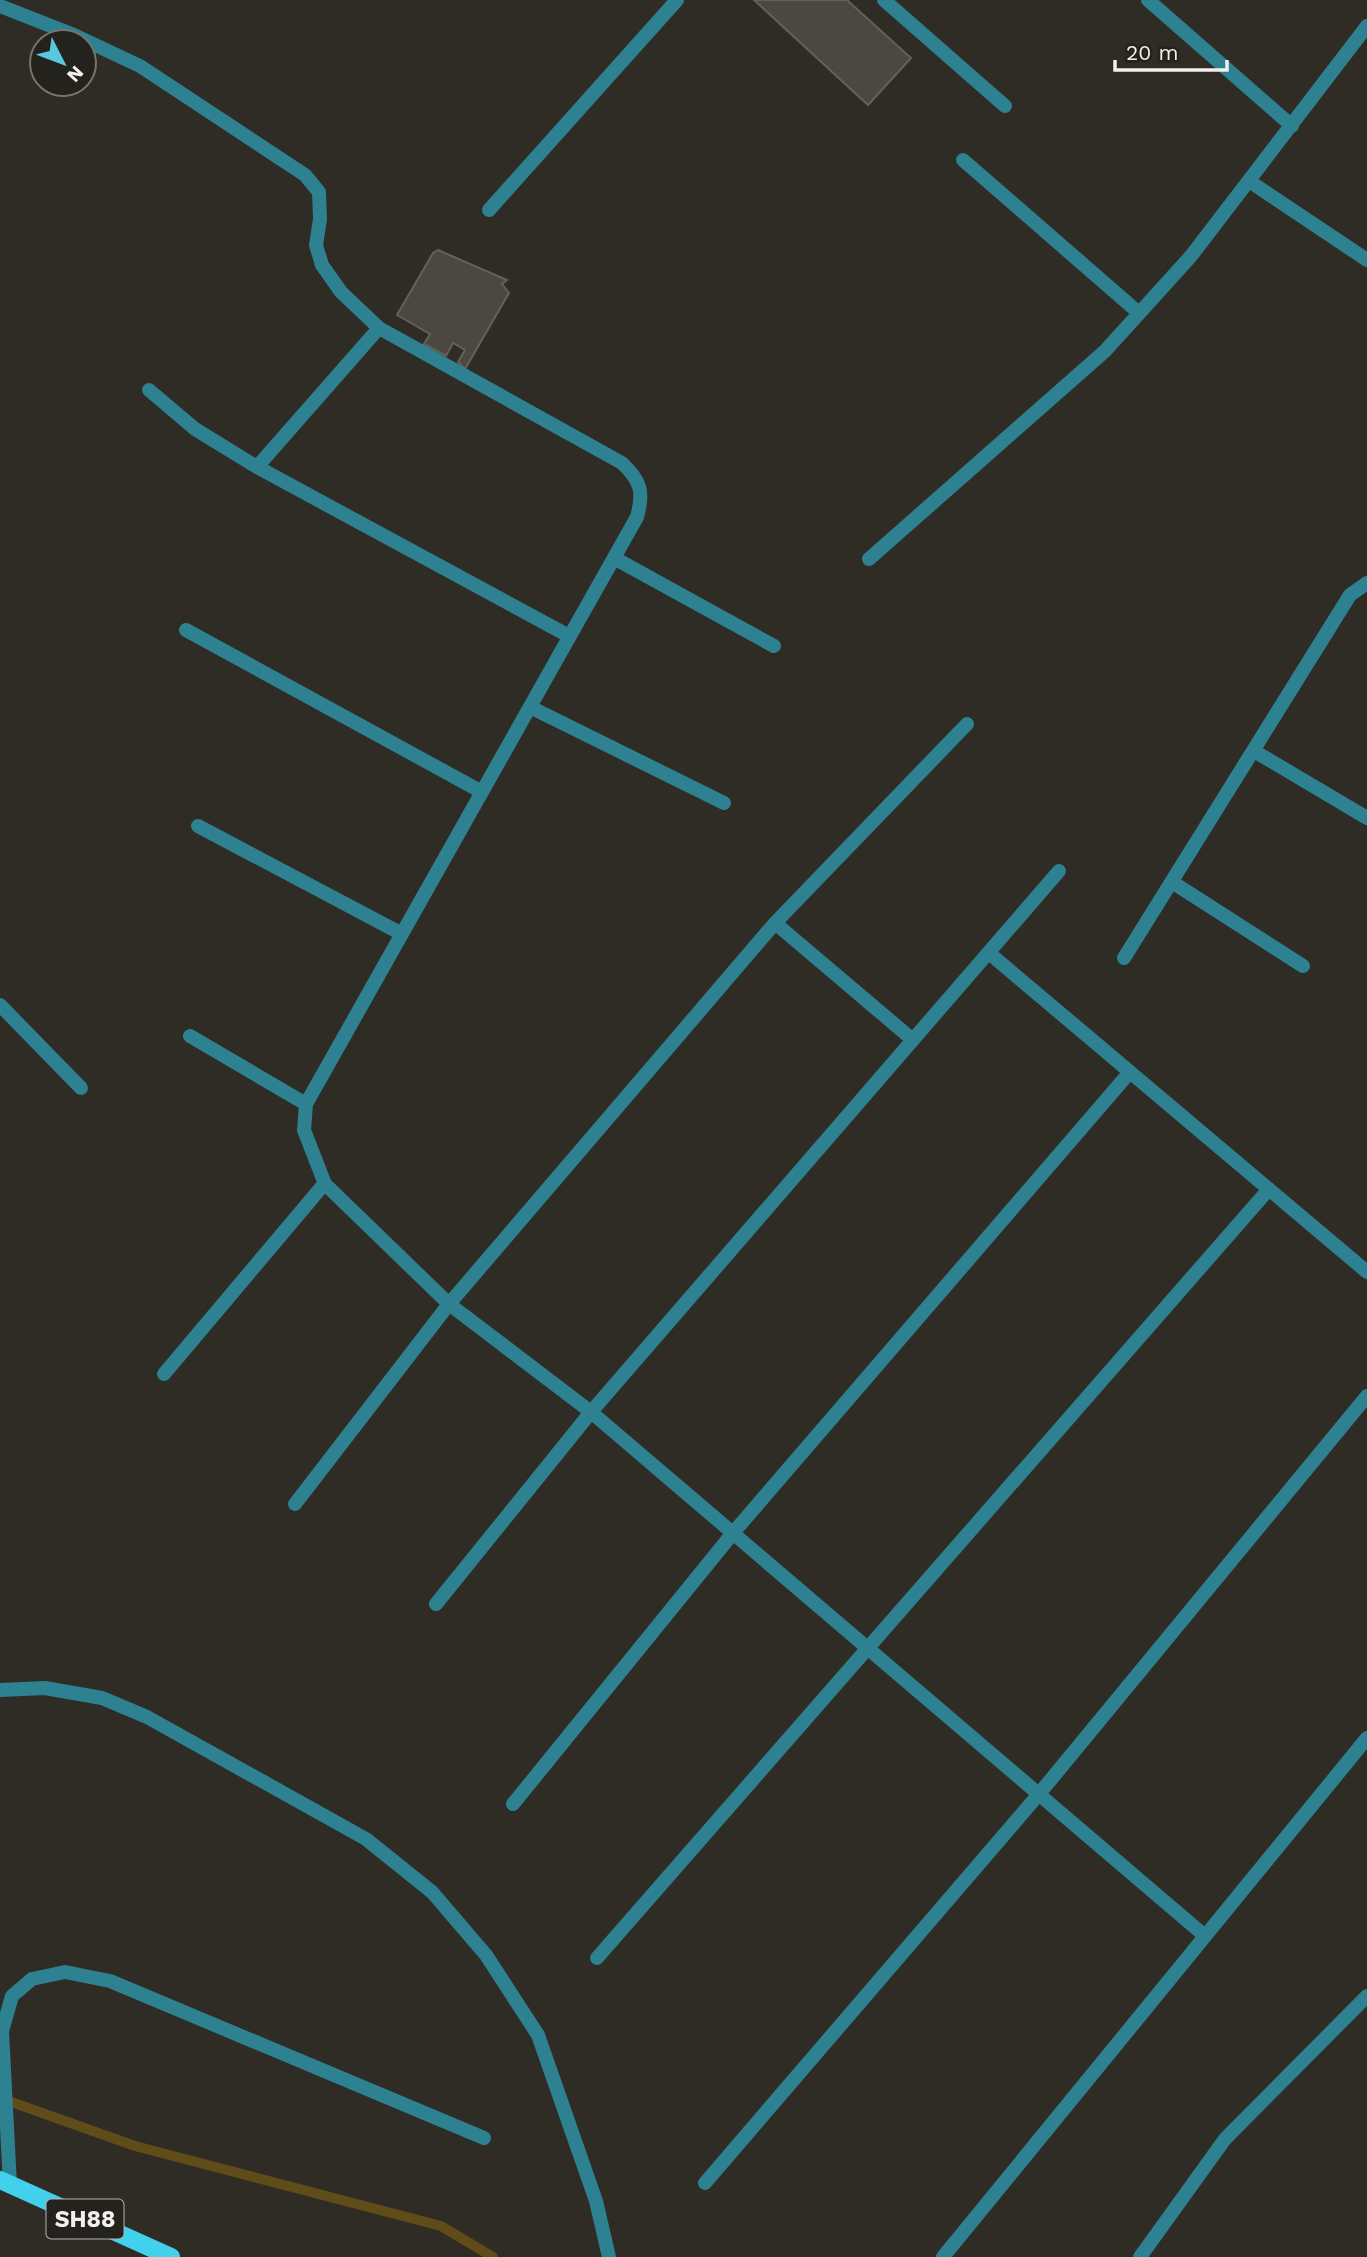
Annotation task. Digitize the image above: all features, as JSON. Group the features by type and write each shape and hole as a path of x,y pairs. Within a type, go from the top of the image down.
{"main road":[{"name":"SH88","path":"5,2182 171,2257"}],"street":[{"path":"489,210 677,0"},
{"path":"884,0 1005,106"},
{"path":"1148,0 1292,126"},
{"path":"0,6 74,35 140,66 305,174 319,192 320,219 316,245 322,265 341,292 379,328 622,463 637,478 643,495 637,517 306,1104 304,1130 325,1183 449,1304 591,1412 1205,1936"},
{"path":"869,559 1105,351 1191,256 1367,26"},
{"path":"963,160 1139,313"},
{"path":"1249,180 1367,260"},
{"path":"257,467 379,328"},
{"path":"149,390 195,429 257,467 569,636"},
{"path":"614,558 774,646"},
{"path":"1124,958 1350,595 1367,583"},
{"path":"186,630 482,792"},
{"path":"530,707 724,803"},
{"path":"295,1504 449,1304 775,923 967,724"},
{"path":"1254,751 1367,818"},
{"path":"198,826 402,934"},
{"path":"436,1604 591,1412 1059,871"},
{"path":"1172,882 1303,966"},
{"path":"775,923 913,1040"},
{"path":"989,953 1367,1272"},
{"path":"0,1005 81,1088"},
{"path":"190,1036 306,1104"},
{"path":"513,1804 733,1533 1130,1072"},
{"path":"164,1374 325,1183"},
{"path":"597,1958 870,1650 1269,1189"},
{"path":"705,2183 1039,1794 1367,1396"},
{"path":"0,1690 45,1688 90,1696 147,1717 366,1839 432,1892 486,1955 538,2035 596,2202 609,2257"},
{"path":"943,2257 1367,1738"},
{"path":"5,2182 6,2126 2,2031 12,1996 32,1979 65,1972 110,1981 484,2138"},
{"path":"1140,2257 1225,2139 1367,1996"}],"building":[{"path":"754,0 847,0 911,58 868,105"},
{"path":"438,250 507,280 502,284 509,293 465,369 458,362 465,350 453,343 446,356 424,344 430,334 397,315 433,253"}],"waterway":[{"path":"0,2098 135,2146 441,2226 493,2257"}]}
